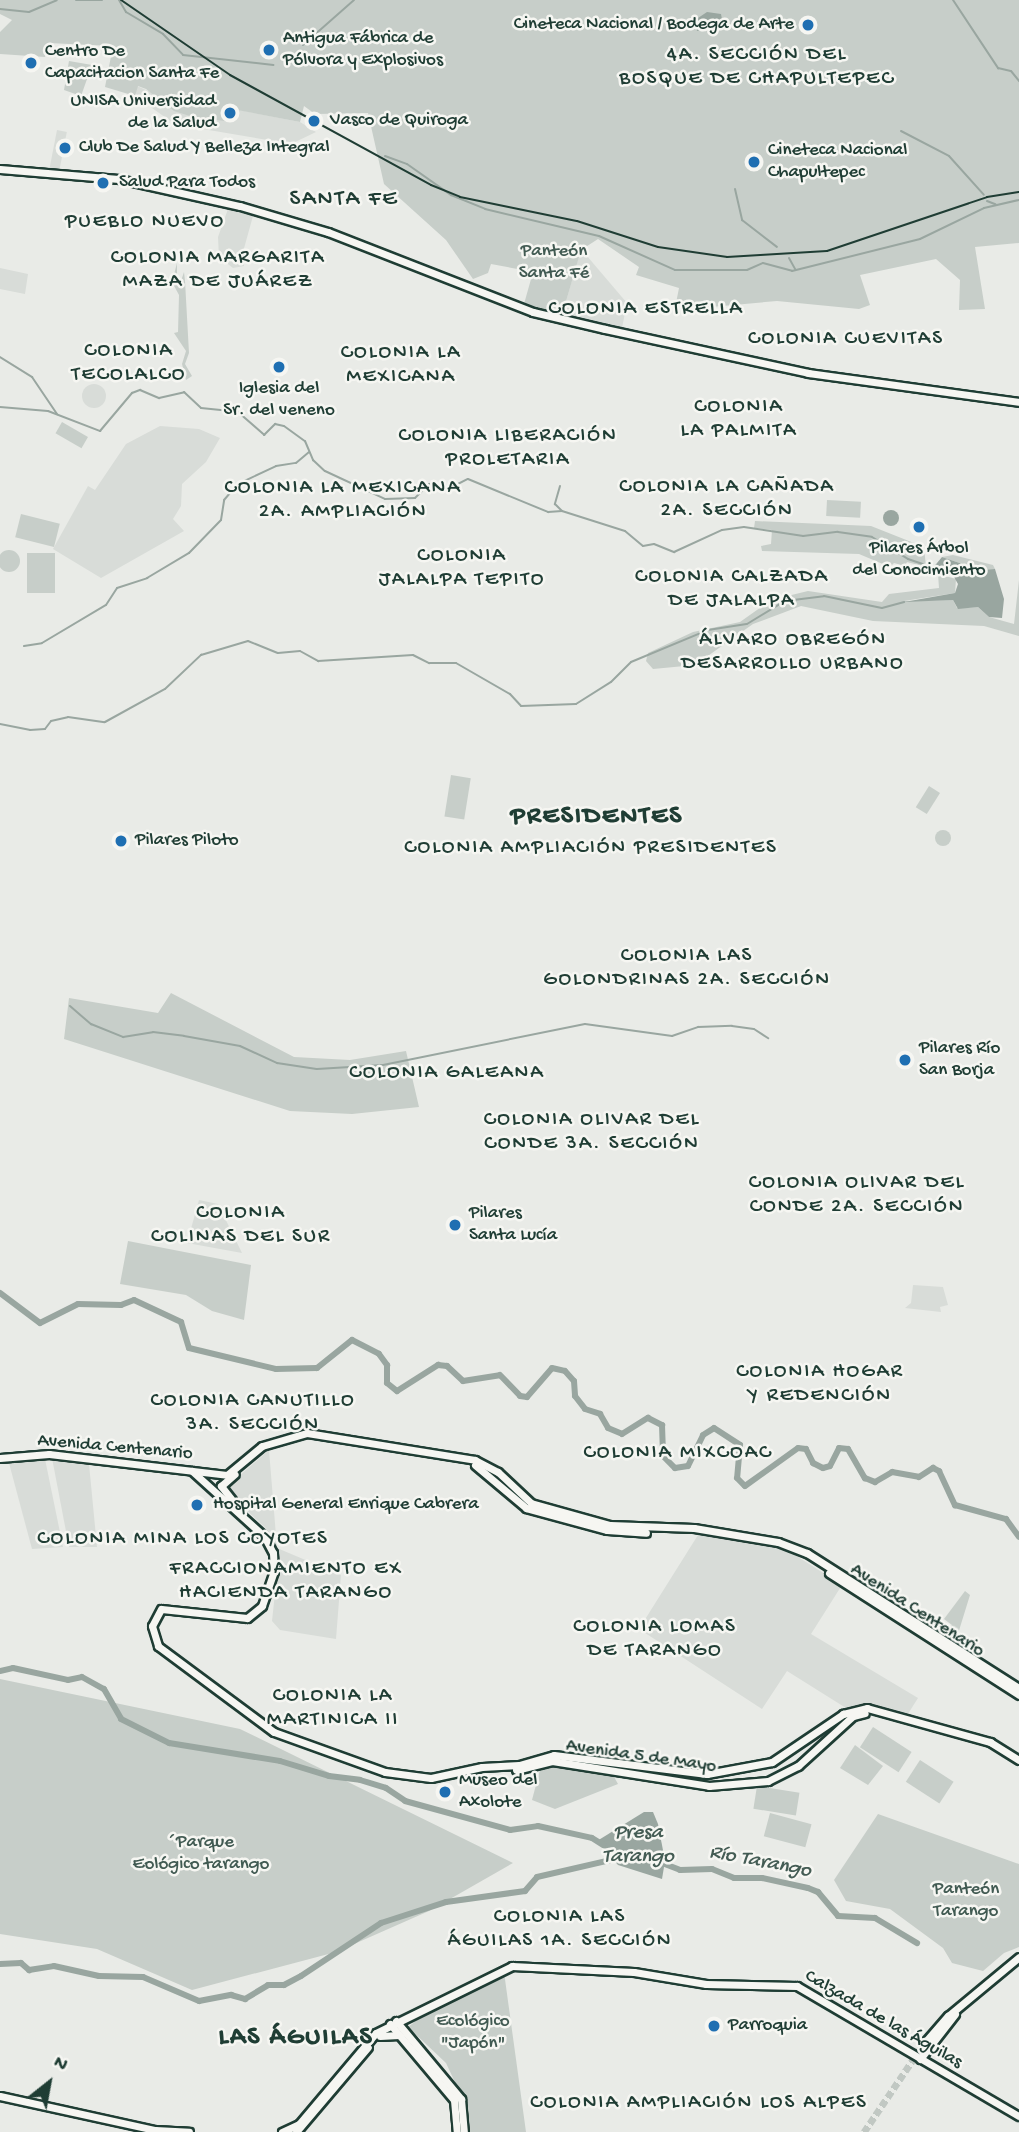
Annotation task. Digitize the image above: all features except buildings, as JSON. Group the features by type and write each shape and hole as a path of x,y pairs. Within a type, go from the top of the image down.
{"main road":[{"path":"0,169 118,179 251,209 328,232 533,312 604,329 808,373 1019,402"},
{"name":"Avenida Centenario","path":"0,1458 49,1454 230,1474 262,1446 307,1433 431,1457 470,1459 491,1471 524,1499 541,1508 619,1527 703,1531 778,1542 800,1552 1019,1688"},
{"path":"188,1470 256,1527"},
{"path":"188,1470 269,1549"},
{"path":"230,1474 221,1489 256,1527 269,1549"},
{"name":"Avenida 5 de Mayo","path":"269,1549 268,1579 256,1607 237,1615 172,1603 156,1609 148,1631 156,1651 273,1735 400,1781 432,1782 455,1774 519,1765 554,1755 707,1774 782,1758 851,1710 867,1708 928,1729 990,1742 997,1747"},
{"name":"Avenida Centenario","path":"800,1552 1019,1695"},
{"path":"830,1724 860,1713"},
{"name":"Avenida 5 de Mayo","path":"489,1768 520,1770 552,1761 709,1786 768,1780 798,1766 860,1713 997,1747"},
{"path":"997,1747 1019,1760"},
{"path":"927,2043 955,2012 1019,1956"},
{"path":"917,2057 929,2029 1019,1962"},
{"name":"Calzada de las Águilas","path":"282,2132 299,2124 365,2043 414,2013 505,1967 634,1972 706,1984 800,1987 1019,2116"},
{"path":"917,2057 955,2012"},
{"path":"403,2036 414,2013"},
{"path":"396,2023 403,2036 454,2100 457,2132"},
{"name":"Calzada de las Águilas","path":"296,2132 380,2036 396,2023"},
{"path":"380,2036 403,2036 461,2099 464,2132"},
{"path":"0,2096 155,2130 190,2132"}],"shaded area":[{"name":"UNISA Universidad de la Salud","path":"137,86 153,93 300,122 316,132 291,144 191,127 169,120 135,96"},
{"path":"57,130 67,132 59,171 49,169"},
{"path":"228,209 253,216 243,252 244,266 233,268 219,257 218,237"},
{"path":"581,249 627,303 622,328 562,315"},
{"path":"0,268 28,274 25,294 0,289"},
{"path":"94,384 105,391 106,396 99,407 94,408 83,401 82,396 89,385"},
{"path":"160,426 199,429 220,438 206,462 182,484 181,506 173,519 184,531 101,578 53,549 88,486 95,490 126,444"},
{"path":"199,1200 218,1204 242,1253 187,1243"},
{"path":"913,1285 943,1287 948,1305 940,1307 941,1312 905,1308 911,1303"},
{"path":"269,1450 277,1548 341,1575 336,1639 280,1630 272,1621 279,1555 272,1534 224,1489"},
{"path":"52,1458 89,1464 97,1547 69,1547"},
{"path":"45,1459 63,1547 32,1549 9,1463"},
{"path":"698,1535 781,1546 842,1585 811,1634 918,1698 906,1717 876,1705 846,1708 787,1671 762,1709 639,1629"}],"green space":[{"name":"Panteón Santa Fé","path":"0,0 1019,0 1019,243 975,247 985,309 959,310 960,280 936,259 860,275 870,305 859,309 777,301 700,308 676,303 679,288 636,275 639,267 598,239 581,250 562,315 524,304 533,272 491,264 488,273 473,279 446,240 384,184 368,113 315,114 304,106 300,122 232,109 224,121 190,116 174,111 138,86 135,96 105,87 113,46 48,43 45,57 0,54 0,32 12,20 0,14"},
{"path":"69,61 92,65 81,96 64,90"},
{"path":"177,263 177,279 181,281 184,272 185,281 189,353 185,364 192,376 186,380 182,364 186,351 174,333 178,332 179,295 172,282"},
{"path":"62,422 88,437 81,448 56,433"},
{"path":"827,500 861,502 860,518 826,516"},
{"path":"21,514 60,524 54,547 15,537"},
{"path":"755,521 871,526 924,547 926,567 907,562 905,566 894,563 890,567 859,554 762,551 761,546 771,544 772,530 754,528"},
{"path":"9,550 17,553 20,561 17,569 9,572 1,569 -2,561 1,553"},
{"path":"27,553 55,553 55,593 27,593"},
{"path":"953,555 993,565 995,569 980,570 942,557"},
{"path":"938,574 956,579 955,593 904,601 953,600 957,608 978,607 989,617 1014,624 1019,580 1019,636 984,626 873,621 801,606 753,624 695,665 653,669 646,661 648,653 693,632 740,622 771,600 808,591 882,602 889,594 939,588"},
{"path":"451,775 471,778 464,820 444,816"},
{"path":"929,786 940,793 927,814 916,807"},
{"path":"943,830 951,838 943,846 935,838"},
{"path":"171,993 294,1057 350,1060 406,1051 419,1107 352,1114 290,1111 64,1039 69,998 158,1013"},
{"path":"128,1241 251,1265 244,1320 212,1311 186,1295 120,1284"},
{"path":"965,1591 970,1595 957,1637 948,1630 952,1625 944,1619"},
{"name":"´Parque Eológico tarango","path":"0,1679 240,1729 513,1863 429,1911 336,1952 192,1990 97,1949 0,1934"},
{"path":"873,1727 912,1752 899,1772 860,1747"},
{"path":"855,1745 883,1766 868,1785 840,1768"},
{"path":"920,1760 954,1782 939,1804 906,1782"},
{"path":"552,1764 613,1775 618,1784 555,1809 532,1800 541,1766"},
{"path":"757,1786 799,1793 796,1815 753,1809"},
{"path":"770,1813 812,1824 805,1847 764,1836"},
{"name":"Panteón Tarango","path":"878,1814 1019,1864 1019,1947 1004,1953 983,1971 952,1963 943,1948 890,1909 846,1901 834,1880"},
{"name":"Ecológico \"Japón\"","path":"504,1972 526,2132 466,2132 467,2108 446,2063 408,2027 438,2004"}],"water":[{"path":"707,12 721,14 723,25 697,31 695,20"},
{"path":"891,510 897,512 897,524 891,526 885,524 883,518 885,512"},
{"path":"942,557 980,570 995,569 1004,599 1002,618 989,617 978,607 958,609 953,600 904,602 955,593 958,584 954,577 932,569"},
{"name":"Presa Tarango","path":"644,1812 653,1812 658,1824 665,1861 662,1879 618,1865 597,1841"}],"waterway":[{"path":"0,9 29,12 57,0"},
{"path":"76,0 102,0"},
{"path":"119,0 126,12 163,34 183,55 273,65"},
{"path":"303,45 354,0"},
{"path":"953,0 998,68 1011,71 1019,81"},
{"path":"901,131 949,156 984,195"},
{"path":"385,156 407,164 451,195 485,209 599,236 675,270 747,270 763,263 792,271 920,239 984,208 1019,200"},
{"path":"735,189 742,220 777,247"},
{"path":"987,201 995,204"},
{"path":"789,258 795,269"},
{"path":"0,357 32,377 57,414"},
{"path":"0,407 48,411 100,431 132,393 140,390 159,398 184,392 201,408 238,412 264,435 275,424 284,426 305,441 313,460 325,471 385,499 415,498 429,484 450,488 468,479 548,512 562,511 625,531 643,546 654,544 674,552 722,530 744,527 803,536 838,532 872,537 908,559 931,567"},
{"path":"24,646 42,643 106,605 117,588 147,578 189,553 221,520 224,500 238,484 276,466 296,463 309,452"},
{"path":"560,486 555,504 562,511"},
{"path":"0,724 30,730 45,729 51,721 68,717 105,722 165,689 201,655 248,641 278,653 300,651 318,661 413,655 429,663 456,663 510,694 521,706 576,704 611,682 631,662 708,630 747,624 785,601 824,596 882,608 904,602"},
{"path":"70,1006 91,1024 123,1037 153,1032 184,1036 240,1046 277,1063 317,1069 383,1065 585,1024 672,1036 698,1027 732,1026 754,1029 768,1038"},
{"path":"0,1293 40,1323 78,1304 121,1305 134,1300 181,1322 189,1348 276,1369 317,1368 352,1340 379,1354 387,1365 387,1383 397,1391 438,1365 447,1366 463,1381 500,1375 520,1396 527,1397 552,1368 565,1371 574,1381 575,1396 585,1409 600,1414 608,1428 622,1434 648,1418 662,1425 663,1456 675,1468 688,1466 703,1435 714,1428 740,1445 737,1478 745,1486 798,1448 806,1449 813,1463 823,1468 830,1466 839,1448 848,1449 865,1478 875,1482 892,1472 919,1477 933,1468 939,1471 955,1505 1006,1519 1019,1537"},
{"path":"0,1671 13,1668 68,1680 82,1677 104,1689 121,1719 169,1743 280,1761 329,1776 360,1780 386,1788 405,1801 510,1830 538,1826 592,1838 603,1845"},
{"path":"0,1964 21,1963 29,1970 54,1966 99,1976 143,1977 199,2001 231,1995 245,1999 268,1985 284,1985 301,1976 381,1923 446,1902 525,1891 537,1877 619,1858"},
{"name":"Río Tarango","path":"657,1861 680,1870 712,1869 734,1878 762,1878 808,1888 818,1892 838,1916 875,1918 917,1943"}],"tunnel":[{"path":"864,2132 925,2042"}],"railway":[{"path":"121,0 230,75 431,185 460,197 577,221 658,247 727,257 827,251 987,197 1019,192"}],"place":[{"name":"Cineteca Nacional / Bodega de Arte","path":"808,25"},
{"name":"Antigua Fábrica de Pólvora y Explosivos","path":"269,50"},
{"name":"Centro De Capacitacion Santa Fe","path":"31,63"},
{"name":"UNISA Universidad de la Salud","path":"230,113"},
{"name":"Vasco de Quiroga","path":"314,121"},
{"name":"Club De Salud Y Belleza Integral","path":"65,148"},
{"name":"Cineteca Nacional Chapultepec","path":"754,162"},
{"name":"Salud Para Todos","path":"103,183"},
{"name":"Iglesia del Sr. del veneno","path":"279,367"},
{"name":"Pilares Árbol del Conocimiento","path":"919,527"},
{"name":"Pilares Piloto","path":"121,841"},
{"name":"Pilares Río San Borja","path":"905,1060"},
{"name":"Pilares Santa Lucía","path":"455,1225"},
{"name":"Hospital General Enrique Cabrera","path":"197,1505"},
{"name":"Museo del Axolote","path":"445,1792"},
{"name":"Parroquia","path":"714,2026"}],"district":[{"name":"4A. SECCIÓN DEL BOSQUE DE CHAPULTEPEC","path":"757,68"},
{"name":"SANTA FE","path":"344,200"},
{"name":"PUEBLO NUEVO","path":"145,223"},
{"name":"COLONIA MARGARITA MAZA DE JUÁREZ","path":"218,271"},
{"name":"COLONIA ESTRELLA","path":"646,310"},
{"name":"COLONIA CUEVITAS","path":"846,340"},
{"name":"COLONIA TECOLALCO","path":"129,364"},
{"name":"COLONIA LA MEXICANA","path":"401,366"},
{"name":"COLONIA LA PALMITA","path":"739,420"},
{"name":"COLONIA LIBERACIÓN PROLETARIA","path":"508,449"},
{"name":"COLONIA LA CAÑADA 2A. SECCIÓN","path":"727,500"},
{"name":"COLONIA LA MEXICANA 2A. AMPLIACIÓN","path":"343,501"},
{"name":"COLONIA JALALPA TEPITO","path":"462,569"},
{"name":"COLONIA CALZADA DE JALALPA","path":"732,590"},
{"name":"ÁLVARO OBREGÓN DESARROLLO URBANO","path":"793,653"},
{"name":"PRESIDENTES","path":"597,818"},
{"name":"COLONIA AMPLIACIÓN PRESIDENTES","path":"591,849"},
{"name":"COLONIA LAS GOLONDRINAS 2A. SECCIÓN","path":"687,969"},
{"name":"COLONIA GALEANA","path":"447,1074"},
{"name":"COLONIA OLIVAR DEL CONDE 3A. SECCIÓN","path":"592,1133"},
{"name":"COLONIA OLIVAR DEL CONDE 2A. SECCIÓN","path":"857,1196"},
{"name":"COLONIA COLINAS DEL SUR","path":"241,1226"},
{"name":"COLONIA HOGAR Y REDENCIÓN","path":"820,1385"},
{"name":"COLONIA CANUTILLO 3A. SECCIÓN","path":"253,1414"},
{"name":"COLONIA MIXCOAC","path":"678,1454"},
{"name":"COLONIA MINA LOS COYOTES","path":"183,1540"},
{"name":"FRACCIONAMIENTO EX HACIENDA TARANGO","path":"286,1582"},
{"name":"COLONIA LOMAS DE TARANGO","path":"655,1640"},
{"name":"COLONIA LA MARTINICA II","path":"333,1709"},
{"name":"COLONIA LAS ÁGUILAS 1A. SECCIÓN","path":"560,1930"},
{"name":"LAS ÁGUILAS","path":"296,2039"},
{"name":"COLONIA AMPLIACIÓN LOS ALPES","path":"699,2104"}]}
